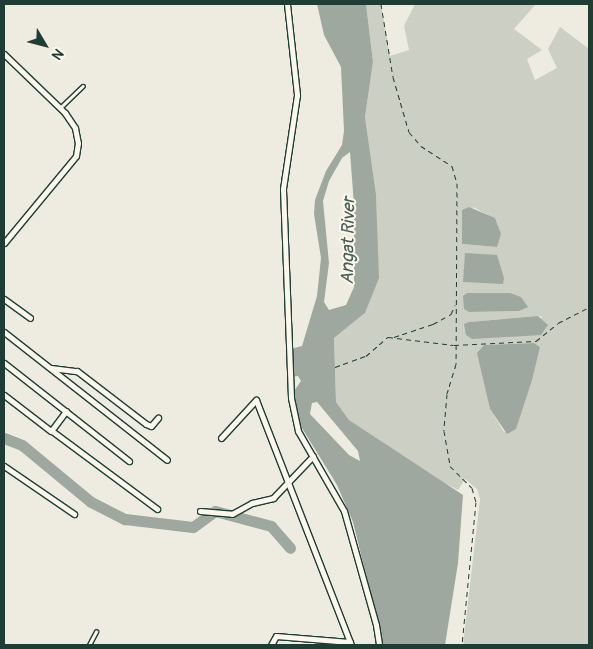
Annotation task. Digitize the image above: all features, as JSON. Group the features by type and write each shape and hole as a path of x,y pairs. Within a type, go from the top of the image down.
{"street":[{"path":"287,4 297,94 283,189 288,267 288,379 295,424 344,511 376,625 379,645"},
{"path":"4,54 60,108 75,128 78,143 76,156 4,243"},
{"path":"4,299 30,318"},
{"path":"4,332 167,460"},
{"path":"4,363 129,461"},
{"path":"50,368 77,371 150,426 158,418"},
{"path":"4,395 157,509"},
{"path":"221,438 256,400 350,644 276,636 271,645"},
{"path":"52,432 66,411"},
{"path":"200,510 232,514 252,503 273,498 289,482 304,462 313,456"},
{"path":"4,466 74,514"}],"lane":[{"path":"60,108 83,86"},
{"path":"89,645 96,632"}],"path":[{"path":"381,4 392,77 409,132 455,172 456,305 454,345 456,364 445,410 447,456 456,474 472,488 476,502 462,645"},
{"path":"335,367 366,356 384,339 433,324 451,314 456,305"},
{"path":"394,337 454,345 541,339 558,323 589,307"}],"shaded area":[{"path":"317,4 366,4 373,62 365,117 376,194 379,278 365,313 334,338 336,402 349,420 463,495 458,563 445,645 383,645 353,522 337,485 297,420 292,394 301,381 298,376 290,377 287,360 294,348 302,346 317,296 321,258 314,214 315,200 326,171 342,145 344,131 341,67 324,35","holes":["350,152 354,205 354,287 346,305 329,310 324,302 329,263 323,201 329,181 342,158","317,402 358,451 360,461 349,455 310,414 312,403"]},
{"path":"366,4 381,4 390,56 409,50 404,26 415,4 536,4 514,29 542,50 527,59 535,80 557,68 548,49 560,27 589,49 589,645 463,645 480,499 477,489 465,479 458,490 433,477 349,420 336,402 334,338 365,313 378,278 376,194 365,117 373,62","holes":["473,207 495,219 498,225 497,247 462,244","521,297 519,311 469,312","538,316 543,317 504,337 468,337 469,322","534,343 540,347 516,429 504,432 490,409 478,353 484,345"]},
{"path":"469,207 495,218 501,234 497,247 462,244 462,210"},
{"path":"465,253 497,255 504,278 503,284 463,282"},
{"path":"467,293 510,293 521,297 528,307 519,311 469,312 464,309 463,296"},
{"path":"538,316 548,325 541,335 472,339 466,335 464,324 469,322"},
{"path":"534,343 540,347 532,380 516,429 507,434 490,409 477,353 484,345"}],"waterway":[{"path":"4,438 22,445 91,502 125,519 193,527 215,511 271,526 290,548"}],"water label":[{"name":"Angat River","path":"349,241"}]}
